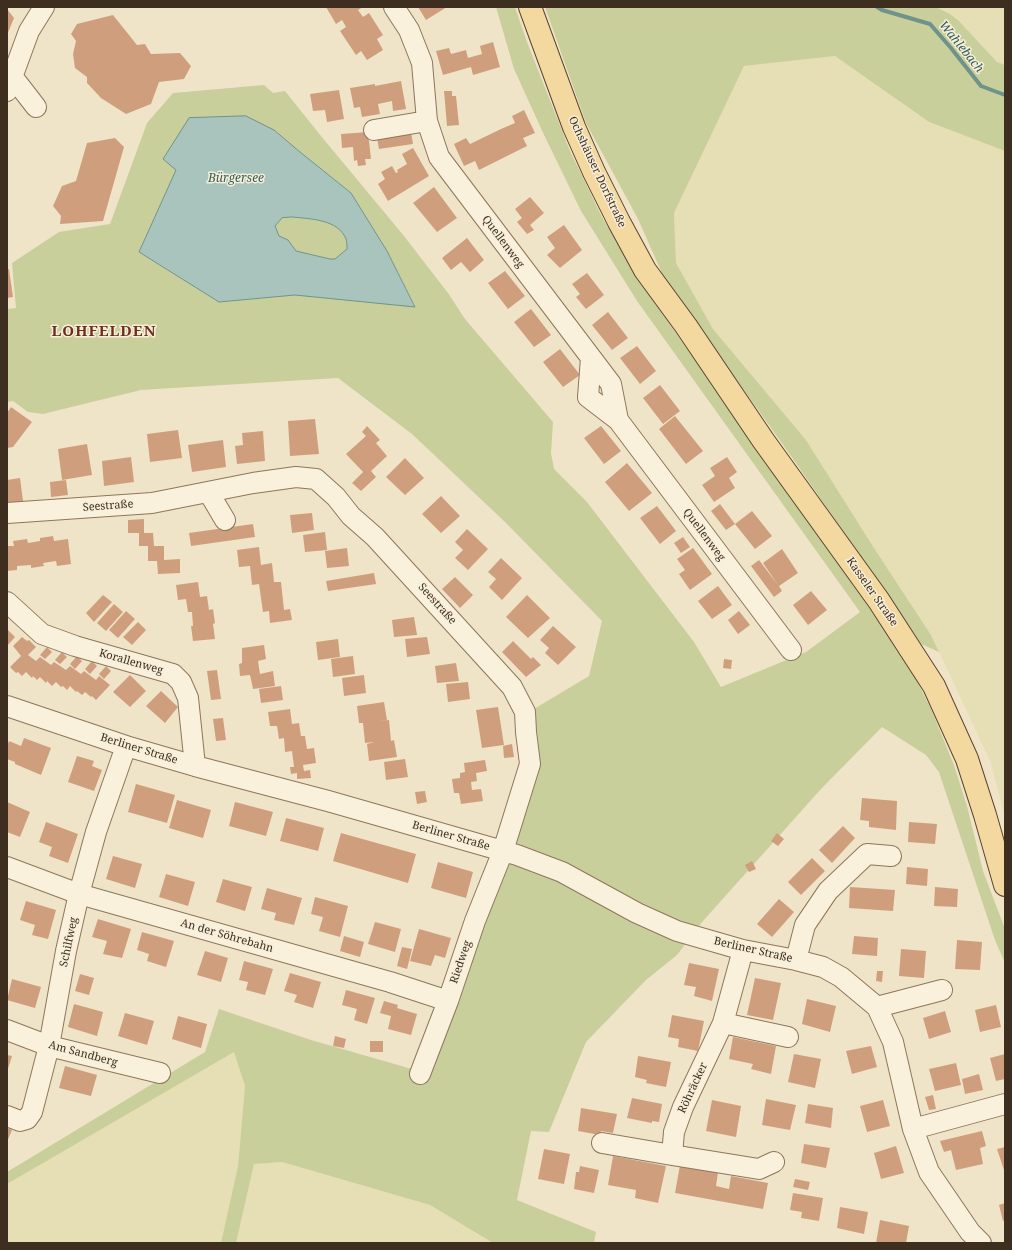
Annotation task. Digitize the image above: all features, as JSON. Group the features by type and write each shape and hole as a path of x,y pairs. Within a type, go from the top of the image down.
{"main road":[{"name":"Ochshäuser Dorfstraße","path":"530,7 574,127 594,172 645,270 686,326"},
{"name":"Kasseler Straße","path":"686,326 763,440 879,600 934,686 967,759 1005,885"}],"street":[{"path":"36,107 10,83 29,31 44,7"},
{"name":"Quellenweg","path":"394,7 409,30 422,63 427,120 439,157 611,384 618,420 791,650"},
{"path":"374,130 427,120"},
{"name":"Seestraße","path":"7,513 152,503 254,483 296,477 316,479 336,497 351,516 375,537 512,687 525,712 530,764 503,851"},
{"path":"209,493 225,520"},
{"name":"Korallenweg","path":"7,602 42,634 75,646 173,674 181,682 188,698 196,766"},
{"name":"Berliner Straße","path":"7,706 126,746 328,801 517,855 562,872 637,913 677,930 743,950 796,960 823,967 841,977 876,1007 893,1042 913,1128 929,1172 970,1232 981,1243"},
{"name":"Schilfweg","path":"7,1116 20,1121 27,1119 32,1112 50,1046 66,952 79,894 96,832 126,746"},
{"name":"Riedweg","path":"420,1074 448,1001 476,920 503,851"},
{"path":"796,960 805,925 828,891 867,854 891,856"},
{"name":"An der Söhrebahn","path":"7,867 79,894 390,982 448,1001"},
{"name":"Röhräcker","path":"672,1155 674,1132 723,1023 743,950"},
{"path":"876,1007 942,990"},
{"path":"723,1023 788,1037"},
{"name":"Am Sandberg","path":"7,1030 50,1046 160,1073"},
{"path":"913,1128 1005,1104"},
{"path":"602,1143 759,1169 774,1162"}],"shaded area":[{"path":"936,7 1005,7 1005,65 997,62 959,21 950,14"},
{"path":"835,56 929,122 1005,151 1005,817 991,763 931,635 806,440 713,329 676,263 674,213 744,66"},
{"path":"234,1051 245,1086 238,1166 221,1243 7,1243 7,1184"},
{"path":"282,1162 430,1205 493,1243 236,1243 254,1164"}],"green space":[{"path":"496,7 515,7 527,42 570,151 602,217 647,292 894,643 916,679 931,709 954,765 967,806 983,871 1005,929 1005,963 995,940 939,772 926,755 882,727 821,789 703,921 677,955 646,980 586,1042 549,1132 531,1131 517,1200 596,1232 594,1243 493,1243 430,1205 282,1162 254,1164 236,1243 221,1243 238,1166 245,1086 234,1052 7,1184 7,1172 205,1052 219,1009 311,1040 412,1069 536,734 534,709 589,676 602,621 505,522 412,434 338,378 141,390 43,414 28,412 13,401 7,402 7,309 16,308 12,263 59,232 110,224 147,123 173,93 264,85 273,93 285,91 404,236 448,293 465,319 553,422 551,453 554,469 587,502 694,642 721,687 806,652 860,612 637,301 581,211 514,69","holes":["274,130 351,193 387,251 415,306 295,295 219,302 139,252 176,170"]},
{"path":"545,7 936,7 950,14 959,21 997,62 1005,65 1005,151 929,122 835,56 744,66 674,213 676,263 713,329 806,440 931,635 939,652 921,644 791,456 665,280 638,219 586,123"},
{"path":"292,217 323,221 337,227 346,239 347,249 335,259 296,251 288,240 279,236 275,226 282,218"}],"water":[{"name":"Bürgersee","path":"246,116 274,130 351,193 387,251 415,307 295,295 219,302 139,252 176,170 163,159 189,118","holes":["292,217 323,221 337,227 346,239 347,249 335,259 296,251 288,240 279,236 275,226 282,218"]}],"building":[{"path":"326,7 363,7 358,10 363,17 369,13 383,35 377,39 383,50 367,60 361,51 356,55 340,31 346,27 342,20 336,24"},
{"path":"418,7 447,7 426,20"},
{"path":"7,9 14,18 7,35"},
{"path":"113,15 137,45 145,44 151,54 180,53 191,66 184,79 159,82 151,104 126,114 101,98 87,83 87,77 75,68 73,54 76,41 71,34 77,24"},
{"path":"493,42 500,67 473,75 471,67 443,75 436,51 449,48 451,54 466,50 468,58 482,54 480,46"},
{"path":"401,81 406,109 393,111 392,101 378,104 380,114 362,117 360,107 354,108 350,88 375,84 375,86"},
{"path":"339,90 344,119 327,122 325,110 313,111 310,94"},
{"path":"444,91 452,91 452,96 456,96 459,125 447,126"},
{"path":"524,110 535,133 523,138 527,146 479,170 475,161 464,166 454,144 466,138 470,144 515,123 512,116"},
{"path":"368,132 371,159 365,159 366,165 358,166 357,160 354,161 353,147 342,148 341,134"},
{"path":"411,132 413,144 379,149 377,138"},
{"path":"115,138 124,147 103,221 60,224 61,216 53,206 62,186 76,181 87,143"},
{"path":"413,148 429,176 388,201 378,184 385,179 381,172 392,166 396,173 398,172 397,170 407,164 402,154"},
{"path":"434,187 457,218 437,232 413,203"},
{"path":"530,197 544,213 530,225 534,230 527,234 517,222 522,218 515,209"},
{"path":"564,225 582,250 560,268 547,255 555,248 547,237"},
{"path":"467,238 484,260 470,272 461,262 451,270 442,258"},
{"path":"9,269 13,297 7,298 7,270"},
{"path":"505,271 525,296 508,309 488,283"},
{"path":"587,273 604,295 586,309 576,297 580,294 572,284"},
{"path":"531,309 551,335 534,347 514,322"},
{"path":"608,312 628,338 612,350 592,325"},
{"path":"637,346 656,371 640,384 620,358"},
{"path":"560,349 580,375 563,387 543,362"},
{"path":"660,385 680,411 663,424 643,398"},
{"path":"11,407 32,422 13,447 7,448 7,413"},
{"path":"675,416 703,451 686,464 659,429"},
{"path":"315,419 319,454 290,456 288,421"},
{"path":"367,426 380,440 376,443 387,456 371,471 376,477 361,491 352,483 363,472 346,454 366,436 362,432"},
{"path":"601,426 621,451 604,464 584,438"},
{"path":"178,430 182,458 150,462 147,434"},
{"path":"263,431 265,461 237,464 235,446 243,445 242,433"},
{"path":"223,440 226,467 192,472 188,445"},
{"path":"87,444 92,475 62,480 58,449"},
{"path":"131,457 134,482 104,486 102,461"},
{"path":"727,457 737,472 729,478 735,488 714,502 702,485 715,476 710,468"},
{"path":"405,458 424,478 405,495 386,477"},
{"path":"627,463 652,493 629,511 605,482"},
{"path":"20,478 23,501 7,503 7,480"},
{"path":"66,480 68,495 51,497 50,482"},
{"path":"441,496 460,516 441,533 422,514"},
{"path":"720,504 735,524 726,530 711,511"},
{"path":"657,506 676,531 660,544 640,518"},
{"path":"752,511 772,536 755,549 735,524"},
{"path":"312,513 314,530 292,533 290,515"},
{"path":"144,519 144,533 153,533 154,546 164,546 164,560 180,559 180,573 158,574 157,561 148,561 148,546 139,546 139,533 128,533 128,520"},
{"path":"253,524 255,537 191,546 189,533"},
{"path":"467,529 488,549 468,570 455,558 463,550 455,542"},
{"path":"325,532 327,550 305,552 303,535"},
{"path":"53,536 54,541 68,539 71,564 57,566 56,561 43,563 44,566 31,568 31,565 17,566 17,570 7,571 7,546 14,546 13,541 27,539 28,543 40,541 40,538"},
{"path":"683,537 690,547 681,553 674,543"},
{"path":"259,547 261,565 272,563 274,582 281,582 284,610 290,609 292,620 270,623 269,611 263,612 259,584 252,585 250,566 239,567 237,550"},
{"path":"347,548 349,566 327,568 325,551"},
{"path":"693,548 712,574 690,590 679,574 685,570 677,559"},
{"path":"782,549 798,573 779,586 782,591 774,597 751,566 759,560 778,585 763,563"},
{"path":"501,558 522,578 502,600 489,587 496,579 488,572"},
{"path":"374,573 376,584 328,591 326,581"},
{"path":"455,577 473,595 460,608 442,589"},
{"path":"198,582 200,597 207,596 209,610 213,609 215,639 193,641 191,626 193,626 192,612 188,612 186,599 178,600 176,585"},
{"path":"718,586 732,605 712,619 698,601"},
{"path":"811,591 827,610 808,625 793,605"},
{"path":"103,595 112,602 94,622 86,613"},
{"path":"527,595 550,618 528,638 506,617"},
{"path":"114,604 123,612 106,631 97,623"},
{"path":"126,611 135,619 118,638 109,630"},
{"path":"739,611 750,625 738,634 728,620"},
{"path":"414,617 417,635 394,637 392,620"},
{"path":"138,622 146,630 132,645 123,637"},
{"path":"553,626 576,647 558,665 545,653 549,648 540,640"},
{"path":"7,629 15,637 7,646"},
{"path":"22,637 27,641 29,640 36,647 28,655 36,661 40,657 51,665 54,662 66,670 70,666 81,674 84,671 96,680 99,676 110,685 96,700 85,692 82,695 77,691 76,692 70,686 67,690 56,682 52,686 40,677 37,680 33,676 32,678 26,672 22,676 18,672 16,673 10,667 21,656 13,646"},
{"path":"427,637 430,654 407,657 405,639"},
{"path":"338,639 340,657 318,660 316,642"},
{"path":"513,641 531,659 533,657 541,665 526,677 502,652"},
{"path":"264,645 266,659 258,661 260,674 273,671 275,686 253,689 250,675 240,676 239,664 242,663 242,648"},
{"path":"47,647 52,652 45,659 40,655"},
{"path":"62,652 67,657 60,664 55,660"},
{"path":"77,656 82,661 75,669 70,664"},
{"path":"353,656 355,674 333,677 331,659"},
{"path":"724,659 732,660 731,669 723,668"},
{"path":"92,661 97,666 90,674 85,669"},
{"path":"456,663 459,681 437,683 435,666"},
{"path":"106,666 111,671 104,679 99,674"},
{"path":"217,670 221,699 211,700 207,671"},
{"path":"130,675 146,691 130,707 113,692"},
{"path":"364,675 366,693 344,696 342,678"},
{"path":"468,682 470,699 448,702 446,684"},
{"path":"281,686 283,700 261,703 259,689"},
{"path":"161,691 178,707 165,723 146,706"},
{"path":"384,702 387,720 378,721 389,720 391,741 394,740 397,757 369,761 367,744 374,742 365,743 363,723 359,723 357,706"},
{"path":"498,707 504,745 482,748 476,710"},
{"path":"290,709 292,724 299,723 301,736 305,736 307,749 314,748 316,763 303,765 304,771 310,770 311,778 297,779 297,773 291,774 290,767 294,767 292,751 285,752 284,738 279,739 277,726 270,726 268,712"},
{"path":"223,718 226,740 216,741 213,719"},
{"path":"24,738 51,748 41,775 7,759 7,746 9,741 21,746"},
{"path":"512,744 514,757 504,758 503,746"},
{"path":"77,756 94,761 92,766 102,770 94,791 68,782"},
{"path":"405,759 408,777 386,780 384,762"},
{"path":"485,760 487,771 476,773 477,781 471,782 472,790 481,789 483,801 461,804 459,793 454,793 452,779 460,778 460,773 465,772 464,763"},
{"path":"136,784 175,795 167,823 128,812"},
{"path":"425,791 427,802 417,804 415,792"},
{"path":"862,798 897,801 896,830 869,827 869,821 860,820"},
{"path":"177,800 211,810 203,838 169,828"},
{"path":"7,802 30,812 20,837 7,832"},
{"path":"235,802 273,812 266,836 229,826"},
{"path":"286,818 324,828 318,851 280,841"},
{"path":"46,822 78,834 68,863 49,856 52,847 39,842"},
{"path":"909,822 937,824 935,844 908,842"},
{"path":"843,826 855,838 832,863 819,850"},
{"path":"341,833 416,854 408,883 333,861"},
{"path":"777,833 784,839 778,846 771,841"},
{"path":"113,856 142,864 135,888 106,879"},
{"path":"812,858 825,871 801,895 788,882"},
{"path":"752,861 756,869 749,872 745,865"},
{"path":"438,862 473,872 466,898 431,888"},
{"path":"907,867 928,869 927,886 906,884"},
{"path":"166,874 195,882 188,906 159,897"},
{"path":"223,879 252,887 245,911 216,902"},
{"path":"850,887 895,890 893,911 849,908"},
{"path":"935,887 958,889 957,907 934,906"},
{"path":"267,888 302,898 294,925 274,920 276,913 261,909"},
{"path":"315,897 348,906 340,937 319,931 323,917 311,914"},
{"path":"779,899 794,912 772,937 757,924"},
{"path":"26,901 56,910 48,939 32,935 35,925 20,920"},
{"path":"98,919 131,929 122,958 103,954 107,941 92,937"},
{"path":"375,922 401,929 395,952 368,944"},
{"path":"419,929 451,938 445,958 435,955 431,966 410,961"},
{"path":"142,932 174,941 166,967 147,961 149,954 137,950"},
{"path":"344,936 364,942 360,957 340,951"},
{"path":"854,936 878,938 877,956 852,954"},
{"path":"957,940 982,942 980,970 955,969"},
{"path":"402,947 412,949 407,969 397,966"},
{"path":"901,949 926,951 924,978 899,976"},
{"path":"205,951 228,958 221,982 197,975"},
{"path":"244,961 273,969 265,995 246,990 248,982 239,980"},
{"path":"689,963 719,969 712,1001 694,996 696,987 684,985"},
{"path":"877,971 883,971 882,982 876,981"},
{"path":"290,973 321,982 313,1008 294,1002 297,995 284,991"},
{"path":"80,974 94,978 89,995 75,991"},
{"path":"755,978 781,983 773,1020 747,1015"},
{"path":"12,979 41,987 35,1008 7,1000"},
{"path":"346,990 375,998 367,1024 354,1020 357,1009 342,1005"},
{"path":"807,999 836,1006 830,1032 802,1024"},
{"path":"384,1001 398,1005 397,1008 417,1014 411,1035 388,1029 391,1016 380,1013"},
{"path":"74,1004 103,1012 97,1036 68,1027"},
{"path":"996,1005 1001,1027 980,1032 975,1010"},
{"path":"945,1011 951,1032 929,1039 923,1018"},
{"path":"125,1013 154,1021 147,1045 118,1036"},
{"path":"672,1015 704,1021 698,1051 678,1047 679,1039 668,1037"},
{"path":"178,1016 207,1024 201,1048 172,1039"},
{"path":"335,1036 346,1039 344,1048 333,1046"},
{"path":"733,1037 776,1046 771,1074 751,1069 753,1064 729,1059"},
{"path":"370,1041 383,1041 383,1052 370,1052"},
{"path":"871,1046 877,1067 852,1074 846,1051"},
{"path":"794,1054 821,1059 815,1088 788,1082"},
{"path":"1005,1054 1005,1079 996,1081 990,1058"},
{"path":"7,1055 12,1056 7,1072"},
{"path":"638,1056 671,1062 666,1087 646,1083 647,1080 635,1077"},
{"path":"956,1063 961,1085 935,1091 929,1069"},
{"path":"65,1066 97,1075 91,1096 59,1088"},
{"path":"979,1074 983,1090 965,1094 962,1079"},
{"path":"933,1095 936,1109 929,1110 925,1097"},
{"path":"632,1098 662,1104 659,1122 652,1121 652,1123 627,1118"},
{"path":"766,1099 796,1105 790,1130 762,1125"},
{"path":"712,1100 741,1106 736,1137 706,1131"},
{"path":"883,1100 890,1126 867,1132 860,1106"},
{"path":"808,1104 833,1108 831,1128 805,1123"},
{"path":"581,1108 617,1114 613,1133 601,1131 600,1135 578,1131"},
{"path":"7,1128 12,1130 7,1142"},
{"path":"982,1131 986,1146 980,1148 983,1164 956,1170 951,1150 944,1152 940,1141"},
{"path":"804,1144 830,1148 826,1168 801,1163"},
{"path":"896,1146 904,1173 881,1179 874,1153"},
{"path":"1005,1147 1005,1173 997,1149"},
{"path":"544,1149 570,1154 564,1184 538,1179"},
{"path":"613,1156 666,1166 658,1203 635,1198 636,1190 608,1185"},
{"path":"680,1165 718,1172 716,1186 729,1189 731,1176 768,1183 763,1209 675,1193"},
{"path":"580,1166 599,1170 594,1193 574,1189 576,1172 579,1172"},
{"path":"795,1179 810,1182 808,1190 793,1187"},
{"path":"793,1193 823,1198 819,1221 801,1218 802,1212 790,1210"},
{"path":"1005,1203 1005,1220 1003,1221 999,1205"},
{"path":"840,1207 868,1212 864,1234 837,1228"},
{"path":"880,1220 909,1226 906,1243 876,1243"}],"waterway":[{"name":"Wahlebach","path":"877,7 882,10 930,24 981,86 1005,95"}],"district":[{"name":"LOHFELDEN","path":"104,332"}]}
